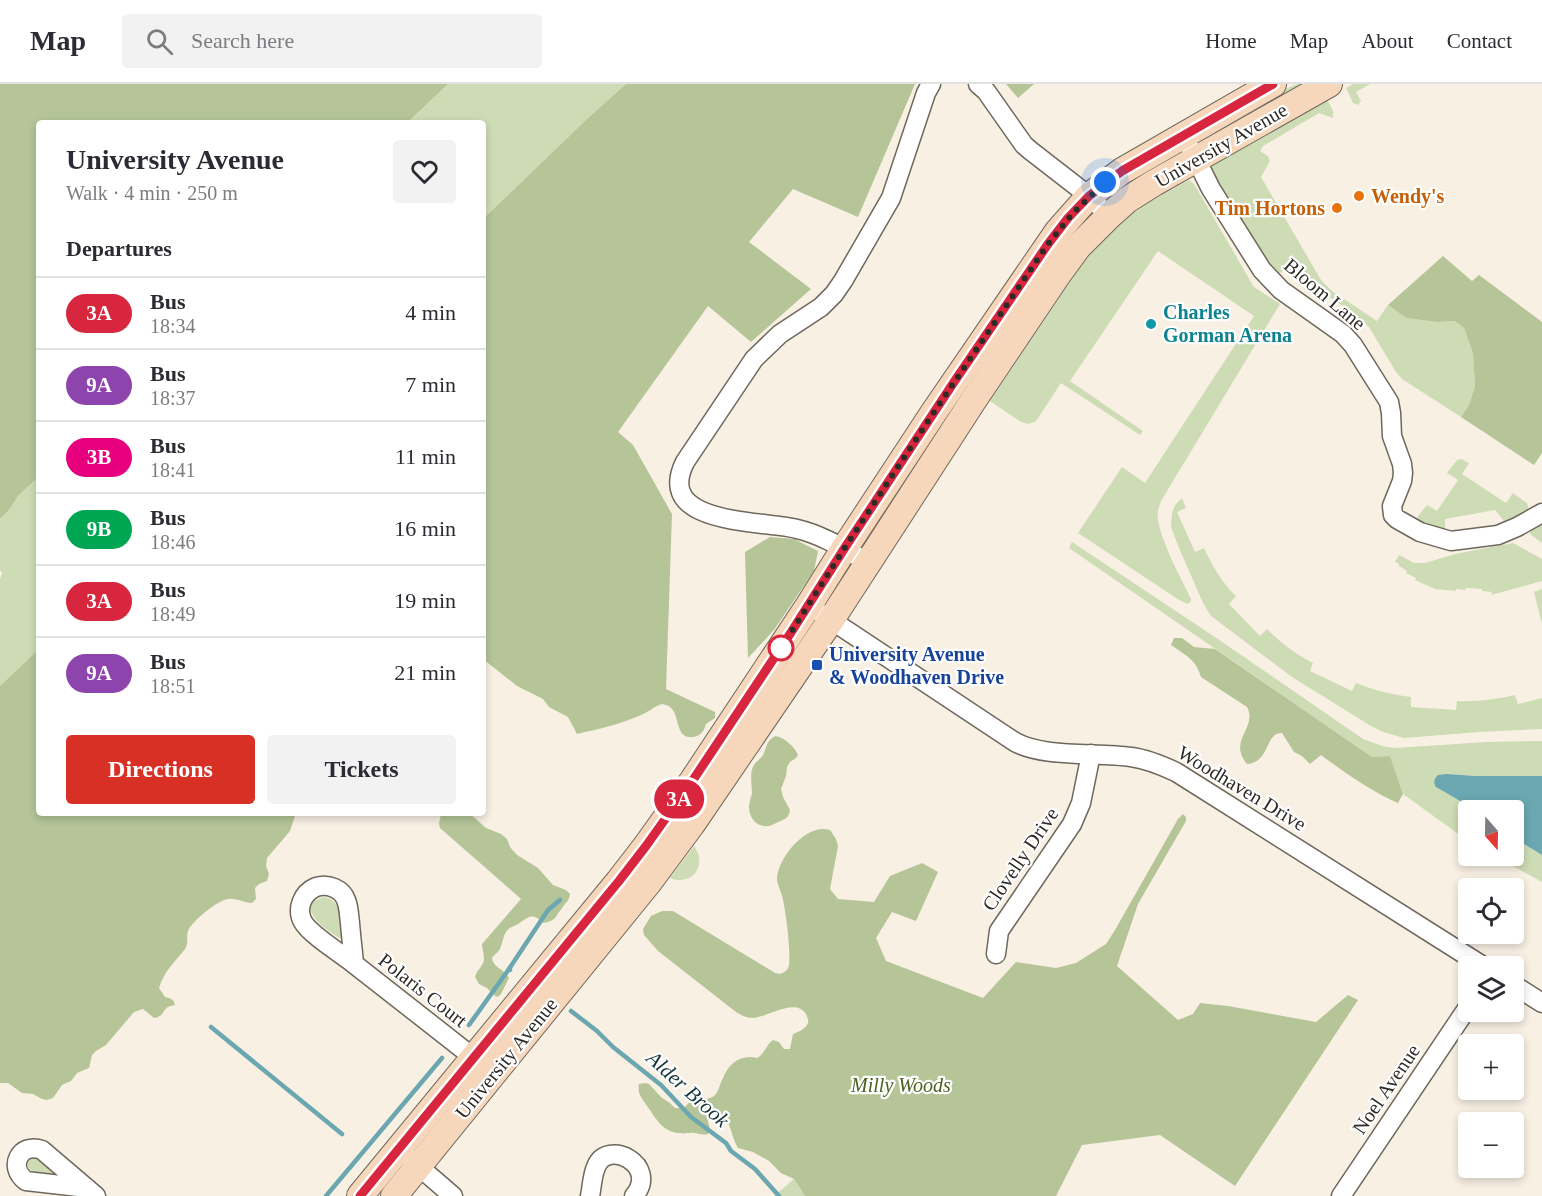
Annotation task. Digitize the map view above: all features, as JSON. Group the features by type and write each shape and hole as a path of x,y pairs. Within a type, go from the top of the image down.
{"main road":[{"name":"University Avenue","path":"360,1196 646,846 693,780 954,382 1048,244 1073,213 1089,196 1122,171 1273,84"},
{"name":"University Avenue","path":"394,1196 649,882 697,817 869,563 973,401 1078,248 1127,200 1329,84"}],"street":[{"path":"869,563 821,537 796,528 728,519 699,510 682,494 679,482 685,462 754,359 780,334 821,307 843,281 891,198 926,93 932,84"},
{"path":"978,84 986,91 1037,158 1089,196 1109,216"},
{"name":"Bloom Lane","path":"1184,135 1211,189 1262,270 1281,290 1343,334 1353,345 1389,402 1392,436 1403,473 1392,506 1397,519 1420,532 1451,541 1498,535 1542,513"},
{"name":"Woodhaven Drive","path":"809,605 1020,745 1044,751 1141,758 1176,772 1467,956"},
{"name":"Clovelly Drive","path":"996,954 999,932 1077,814 1091,754"},
{"name":"Polaris Court","path":"354,964 493,1073"},
{"path":"1524,991 1542,1003"},
{"name":"Noel Avenue","path":"1341,1196 1458,1022"},
{"path":"399,1149 453,1196"},
{"path":"590,1196 596,1167 604,1158 618,1155 625,1156 632,1161 640,1172 639,1189 634,1196"}],"green space":[{"path":"0,84 448,84 410,120 36,120 36,479 18,496 0,519"},
{"path":"448,84 626,84 486,216 486,120 410,120"},
{"path":"626,84 915,84 858,217 793,189 749,242 811,289 751,342 708,306 618,432 633,445 672,514 666,689 715,712 715,718 706,724 700,734 693,737 683,734 674,712 669,706 662,704 626,721 577,734 568,717 549,707 543,699 517,686 486,661 486,216"},
{"path":"1006,84 1034,84 1018,98"},
{"path":"1297,84 1310,84 1215,136 1213,133 1281,91"},
{"path":"1353,84 1370,84 1356,92 1361,101 1358,105 1353,103 1346,88"},
{"path":"1327,99 1333,111 1333,118 1319,113 1263,146 1260,151 1268,156 1270,161 1261,177 1321,280 1332,291 1377,321 1388,305 1406,318 1437,322 1455,321 1464,328 1473,352 1475,386 1469,405 1461,417 1402,379 1369,327 1352,312 1286,268 1277,276 1271,273 1214,176 1211,165"},
{"path":"1189,180 1194,184 1254,287 1280,304 1161,501 1158,510 1164,542 1191,599 1188,604 1078,533 1122,467 1145,483 1254,316 1158,251 1070,381 1143,431 1140,435 1061,383 1036,421 1029,424 1021,422 990,401 1082,264 1105,237 1151,201"},
{"path":"1443,256 1472,281 1479,275 1542,322 1542,453 1534,465 1461,417 1469,405 1475,386 1473,353 1464,328 1455,321 1437,322 1406,318 1388,305"},
{"path":"1461,459 1469,463 1462,474 1506,503 1513,493 1527,503 1529,510 1504,521 1495,510 1445,519 1445,531 1435,530 1418,521 1418,516 1427,505 1437,511 1458,480 1447,473 1457,460"},
{"path":"36,479 36,652 0,686 0,579 2,573 0,570 0,519 18,496"},
{"path":"1182,498 1186,508 1177,512 1195,552 1204,548 1218,574 1236,596 1229,604 1260,636 1267,629 1289,648 1313,663 1310,671 1352,691 1356,683 1383,692 1411,697 1411,707 1456,710 1457,701 1486,700 1515,695 1518,704 1542,698 1542,729 1404,738 1371,726 1292,677 1211,616 1203,603 1171,527 1175,505"},
{"path":"1542,523 1542,543 1530,534 1531,529"},
{"path":"770,537 794,539 818,551 814,571 774,630 748,658 745,552"},
{"path":"1072,542 1363,739 1395,748 1542,741 1542,776 1447,774 1443,791 1460,800 1458,800 1458,834 1403,794 1390,756 1372,757 1069,548"},
{"path":"1513,543 1542,559 1542,581 1491,595 1492,592 1482,591 1482,589 1466,588 1465,590 1456,589 1456,591 1435,589 1415,580 1416,578 1406,573 1407,571 1395,562 1399,555 1414,563 1425,563 1455,554"},
{"path":"1542,589 1542,624 1534,592"},
{"path":"1174,638 1182,638 1194,647 1215,649 1372,757 1390,756 1403,794 1398,803 1358,781 1321,755 1310,764 1294,752 1282,733 1272,738 1260,758 1247,764 1240,748 1249,721 1247,707 1201,677 1193,662 1171,645"},
{"path":"36,652 36,816 295,816 290,831 267,858 266,866 269,874 267,881 255,888 256,899 252,903 224,900 190,927 186,947 167,972 159,988 165,997 173,1000 175,1005 154,1018 143,1009 134,1012 106,1045 92,1055 89,1068 77,1073 71,1081 62,1085 53,1098 47,1100 33,1094 22,1093 8,1083 0,1083 0,686"},
{"path":"775,736 789,743 798,755 787,767 781,789 790,810 789,815 783,820 761,826 753,820 750,814 752,768 762,756 768,742"},
{"name":"Milly Woods","path":"1183,814 1186,821 1138,904 1117,966 1178,1020 1193,1014 1200,1003 1316,1022 1348,995 1358,1000 1235,1186 1160,1135 1082,1145 1056,1196 805,1196 794,1179 781,1173 769,1161 753,1152 738,1148 729,1124 722,1116 710,1113 707,1117 710,1129 708,1134 673,1132 660,1124 640,1096 639,1084 645,1083 675,1108 684,1108 695,1096 702,1095 706,1099 712,1097 718,1091 732,1064 746,1057 757,1058 773,1040 779,1042 784,1049 790,1049 793,1034 807,1025 806,1014 795,1007 753,1018 736,1012 658,951 644,935 643,929 651,916 662,911 673,911 775,973 780,974 787,970 789,942 777,878 783,860 789,851 812,831 830,830 836,839 838,846 830,889 838,899 874,902 890,876 922,863 938,872 916,921 892,912 876,938 886,961 983,998 1016,962 1056,968 1076,963 1106,944"},
{"path":"440,816 472,816 486,828 501,834 517,855 538,868 553,885 570,894 553,920 543,923 530,917 506,932 500,949 492,958 509,978 498,997 479,984 475,977 484,961 482,944 521,899 440,828"},
{"path":"1524,844 1542,855 1542,882 1513,866 1524,866"},
{"path":"694,846 699,860 696,872 685,879 670,878"},
{"path":"324,897 334,902 337,907 341,920 342,939 322,925 312,913 311,907 315,901"},
{"path":"32,1158 38,1159 52,1173 50,1175 29,1170 27,1163"},
{"path":"794,1179 805,1196 774,1196"}],"water":[{"path":"1438,775 1542,776 1542,855 1524,844 1524,800 1459,800 1436,787 1434,782"}],"waterway":[{"path":"509,969 548,910 560,900"},
{"name":"Alder Brook","path":"469,1025 510,970"},
{"name":"Alder Brook","path":"571,1011 661,1085 691,1117 726,1143 731,1151 755,1169 779,1196"},
{"path":"211,1027 342,1134"},
{"name":"Alder Brook","path":"326,1196 442,1058"}],"bus line":[{"name":"3A","path":"360,1196 646,846 790,634 954,382 1068,218 1105,182 1273,84"}],"place":[{"name":"Wendy's","path":"1359,196"},
{"name":"Tim Hortons","path":"1337,208"},
{"name":"Charles Gorman Arena","path":"1151,324"},
{"name":"University Avenue & Woodhaven Drive","path":"817,665"}],"route":[{"path":"781,648 934,412 1048,244 1073,213 1105,182"}]}
